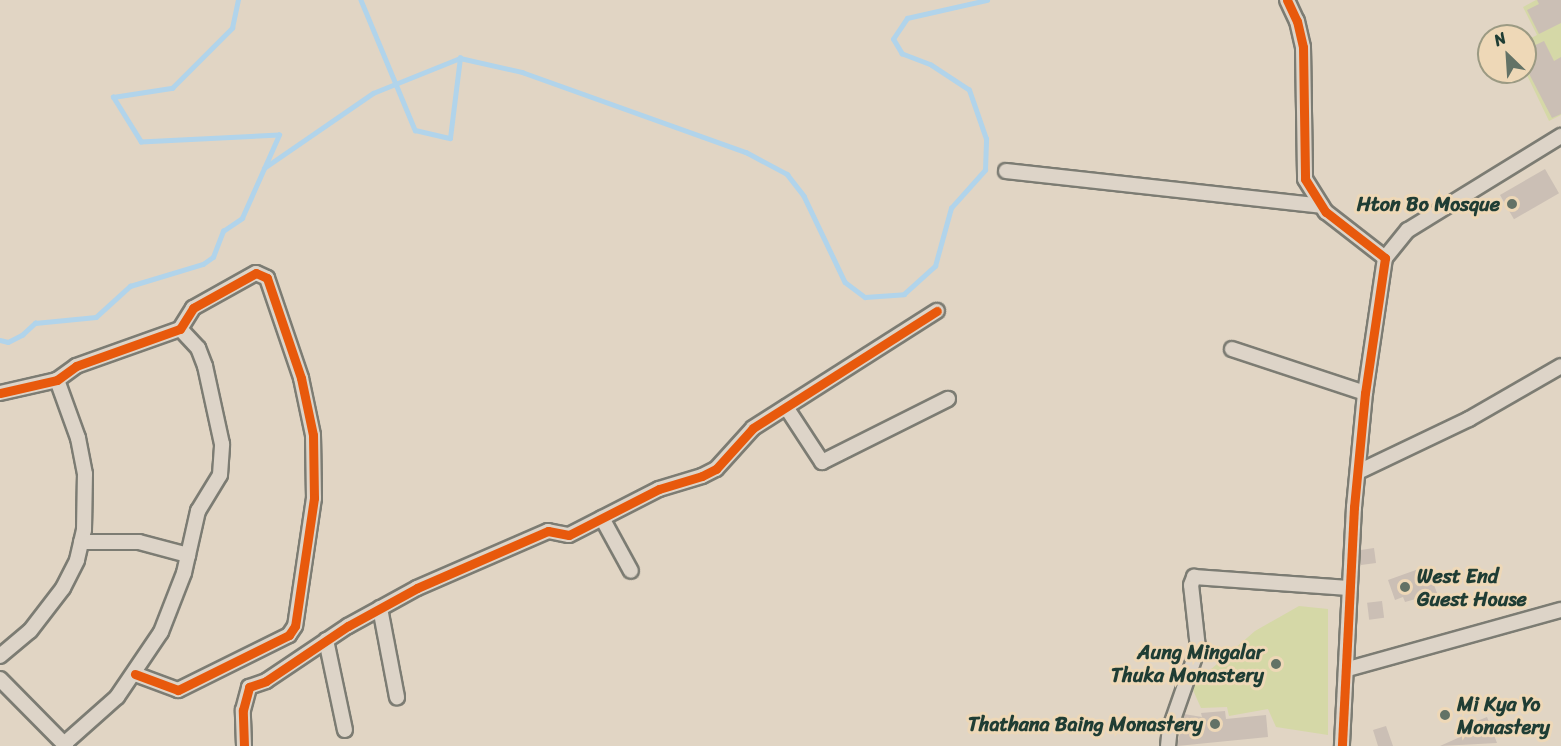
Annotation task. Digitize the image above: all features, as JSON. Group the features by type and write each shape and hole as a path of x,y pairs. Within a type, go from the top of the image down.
{"street":[{"path":"1287,0 1303,47 1305,179 1321,206 1385,258"},
{"path":"1342,746 1348,669 1349,588 1358,472 1365,393 1385,258 1408,230 1561,136"},
{"path":"1006,171 1321,206"},
{"path":"0,393 57,380 76,366 180,329 193,308 256,273 267,278 301,378 313,435 314,498 308,553 295,626 289,635 178,690 135,674"},
{"path":"244,746 243,710 249,687 266,681 326,640 380,608 548,531 569,535 659,489 716,469 753,428 937,311"},
{"path":"0,680 65,745 102,714 135,674 174,606 198,511 223,463 216,406 205,366 198,348 180,329"},
{"path":"1232,349 1365,393"},
{"path":"1358,472 1469,419 1561,366"},
{"path":"0,656 47,610 63,588 81,542 85,474 78,438 57,380"},
{"path":"786,407 822,462 948,399"},
{"path":"602,518 631,572"},
{"path":"81,542 139,542 188,555"},
{"path":"1167,746 1170,728 1198,648 1191,585 1194,577 1349,588"},
{"path":"380,608 397,697"},
{"path":"1348,669 1561,610"},
{"path":"326,640 345,730"}],"green space":[{"path":"1536,0 1561,0 1561,115 1549,121 1531,84 1537,84 1537,24 1532,24 1523,7"},
{"name":"Aung Mingalar Thuka Monastery","path":"1299,606 1328,609 1328,735 1276,727 1268,709 1229,716 1227,707 1201,708 1192,688 1202,677 1255,631"}],"building":[{"path":"1537,0 1561,0 1561,23 1539,34 1537,24 1534,24 1527,10 1539,4"},
{"path":"1544,41 1554,61 1561,57 1561,114 1552,118 1534,84 1537,84 1537,44"},
{"path":"1545,169 1559,193 1514,219 1500,195"},
{"path":"1374,548 1376,563 1361,565 1361,550"},
{"path":"1427,566 1437,593 1405,602 1403,597 1395,600 1388,580"},
{"path":"1382,601 1384,618 1369,620 1367,603"},
{"path":"1225,711 1226,719 1266,715 1268,737 1177,746 1184,714 1202,717 1201,713"},
{"path":"1487,717 1497,743 1440,746 1460,737 1457,729"},
{"path":"1386,726 1393,746 1378,746 1373,730"}],"waterway":[{"path":"0,340 8,342 22,335 35,323 96,317 130,286 203,264 213,257 223,231 242,218 279,135 141,142 113,97 172,88 232,28 238,0"},
{"path":"361,0 415,130 450,138 460,58"},
{"path":"264,168 373,93 460,58 522,72 746,152 787,174 804,196 845,282 865,297 904,294 935,266 951,208 985,170 986,139 969,90 931,65 902,54 893,39 907,18 987,0"}],"cycle path":[{"path":"1287,0 1297,21 1303,47 1305,179 1326,212 1385,258 1365,393 1354,507 1342,746"},
{"path":"0,393 57,380 76,366 180,329 193,308 256,273 267,278 301,378 313,435 314,498 295,626 289,635 178,690 135,674"},
{"path":"244,746 243,710 249,687 266,681 348,626 417,588 548,531 569,535 659,489 702,476 716,469 753,428 937,311"}],"place":[{"name":"Hton Bo Mosque","path":"1512,204"},
{"name":"West End Guest House","path":"1405,587"},
{"name":"Aung Mingalar Thuka Monastery","path":"1276,664"},
{"name":"Mi Kya Yo Monastery","path":"1445,715"},
{"name":"Thathana Baing Monastery","path":"1215,724"}]}
